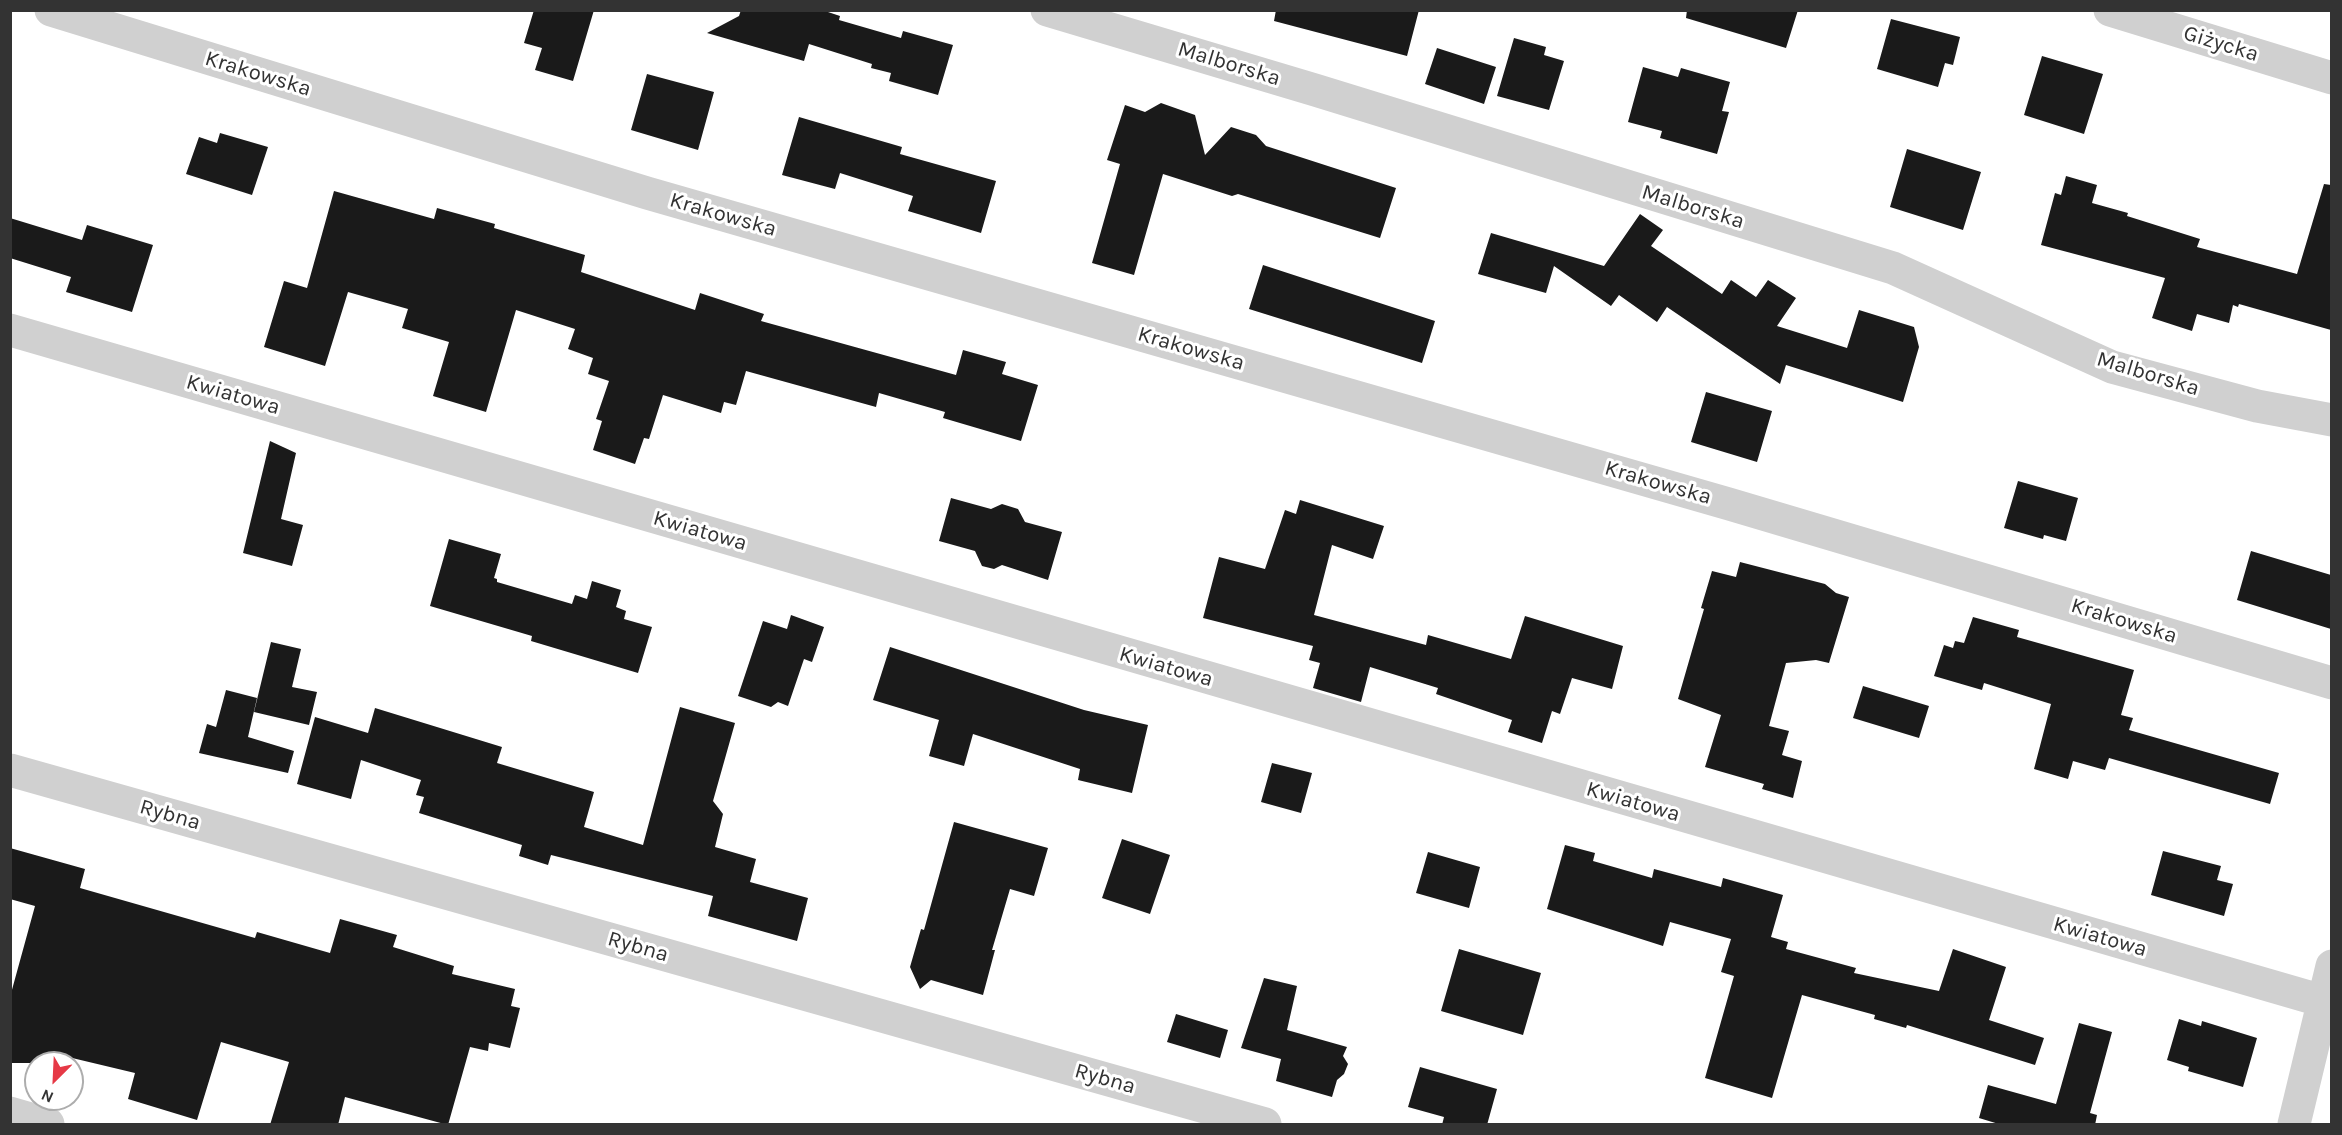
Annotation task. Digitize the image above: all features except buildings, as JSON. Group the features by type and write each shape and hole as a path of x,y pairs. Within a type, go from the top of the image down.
{"street":[{"name":"Krakowska","path":"51,10 647,193 1740,507 2331,683"},
{"name":"Malborska","path":"1047,10 1893,268 2112,367 2256,406 2331,420"},
{"name":"Giżycka","path":"2109,10 2331,78"},
{"name":"Kwiatowa","path":"10,330 2323,1002"},
{"name":"Rybna","path":"10,770 1265,1125"},
{"path":"2294,1125 2331,966"},
{"path":"10,1113 48,1125"}]}
